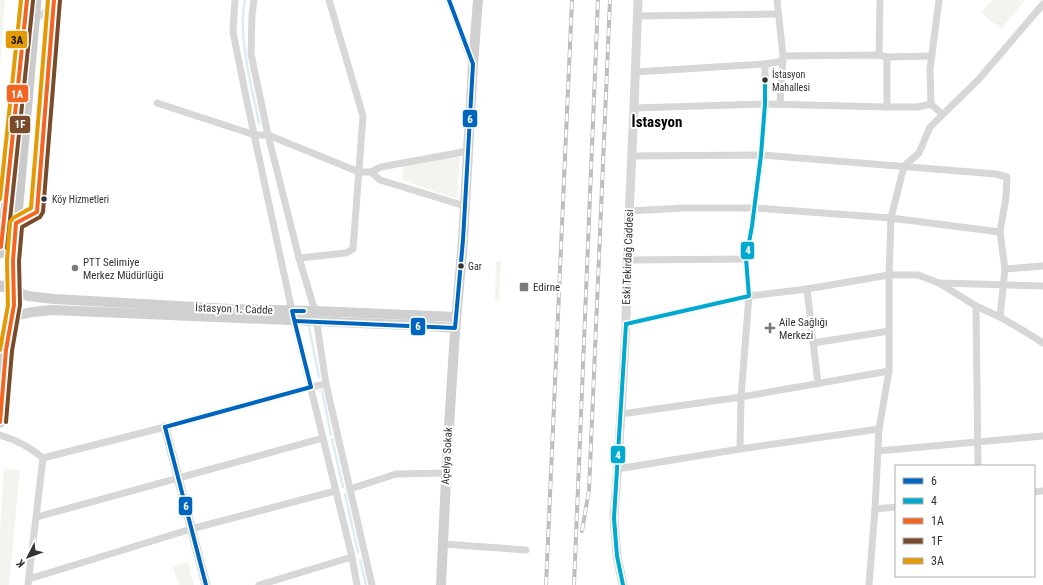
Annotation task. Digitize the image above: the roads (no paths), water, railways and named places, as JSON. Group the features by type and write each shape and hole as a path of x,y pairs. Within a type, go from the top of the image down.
{"main road":[{"path":"0,253 5,222 27,0"},
{"path":"0,422 6,350 12,316 13,261 36,0"},
{"name":"Açelya Sokak","path":"441,585 455,328 465,206 478,0"},
{"path":"0,286 6,287 13,291"},
{"name":"İstasyon 1. Cadde","path":"13,291 28,296 49,299 231,309 294,316 317,322 455,328"},
{"name":"İstasyon 1. Cadde","path":"12,316 52,310 294,316 315,311 456,317"},
{"path":"0,319 12,316"}],"street":[{"path":"235,0 233,32 294,316 352,558 357,585"},
{"path":"254,0 251,54 268,135 299,258 315,311 326,384 372,585"},
{"path":"299,258 346,252 353,248 363,116 329,0"},
{"path":"449,0 473,64"},
{"name":"Eski Tekirdağ Caddesi","path":"623,585 617,556 614,518 626,324 627,260 638,0"},
{"path":"777,0 783,58 780,104"},
{"path":"879,55 880,0"},
{"path":"938,0 930,69 931,104 942,114"},
{"path":"34,20 54,3"},
{"path":"16,223 37,212 54,3"},
{"path":"869,585 879,429 889,371 889,275 891,218 904,166 919,153 930,127 979,79 1043,4"},
{"path":"638,16 778,14"},
{"path":"636,72 765,64 783,58 879,55 887,57 931,56"},
{"path":"887,57 887,107"},
{"path":"740,449 741,397 749,296 746,259 761,155 765,64"},
{"path":"157,103 255,134 268,135 359,172 371,172 382,167 468,151"},
{"path":"634,108 764,104 918,107 931,104"},
{"path":"631,156 761,155 996,174 1007,177 1006,197 1000,232 1005,269 1000,317"},
{"path":"371,172 380,180 465,206"},
{"path":"630,212 683,208 754,208 891,218 1000,232"},
{"path":"627,260 746,259"},
{"path":"1005,269 1043,266"},
{"path":"626,324 749,296 889,275 918,275 940,283 976,306 1000,317 1029,334 1043,344"},
{"path":"940,283 1043,286"},
{"path":"807,288 818,384"},
{"path":"976,306 978,465"},
{"path":"813,343 889,331"},
{"path":"621,414 741,397 889,371"},
{"path":"43,458 326,384"},
{"path":"165,427 206,585"},
{"path":"617,468 879,429"},
{"path":"0,435 14,439 29,447 43,458"},
{"path":"878,451 1043,436"},
{"path":"37,517 323,438"},
{"path":"43,458 29,582 191,529 335,491"},
{"path":"350,488 396,474 446,473"},
{"path":"875,509 895,507"},
{"path":"443,544 526,550"},
{"path":"259,585 352,558"}],"waterway":[{"path":"245,0 243,14 244,45 249,78 259,123"},
{"path":"309,327 319,377"},
{"path":"322,391 331,435"},
{"path":"332,439 343,487"},
{"path":"345,494 358,552"},
{"path":"360,560 366,585"}],"railway":[{"path":"546,585 572,0"},
{"path":"574,585 598,0"},
{"path":"582,531 589,490 610,0"}],"place":[{"name":"İstasyon Mahallesi","path":"765,80"},
{"name":"Köy Hizmetleri","path":"44,199"},
{"name":"Gar","path":"461,266"},
{"name":"PTT Selimiye Merkez Müdürlüğü","path":"75,268"},
{"name":"Edirne","path":"524,287"},
{"name":"Aile Sağlığı Merkezi","path":"770,328"}],"district":[{"name":"İstasyon","path":"657,122"}]}
